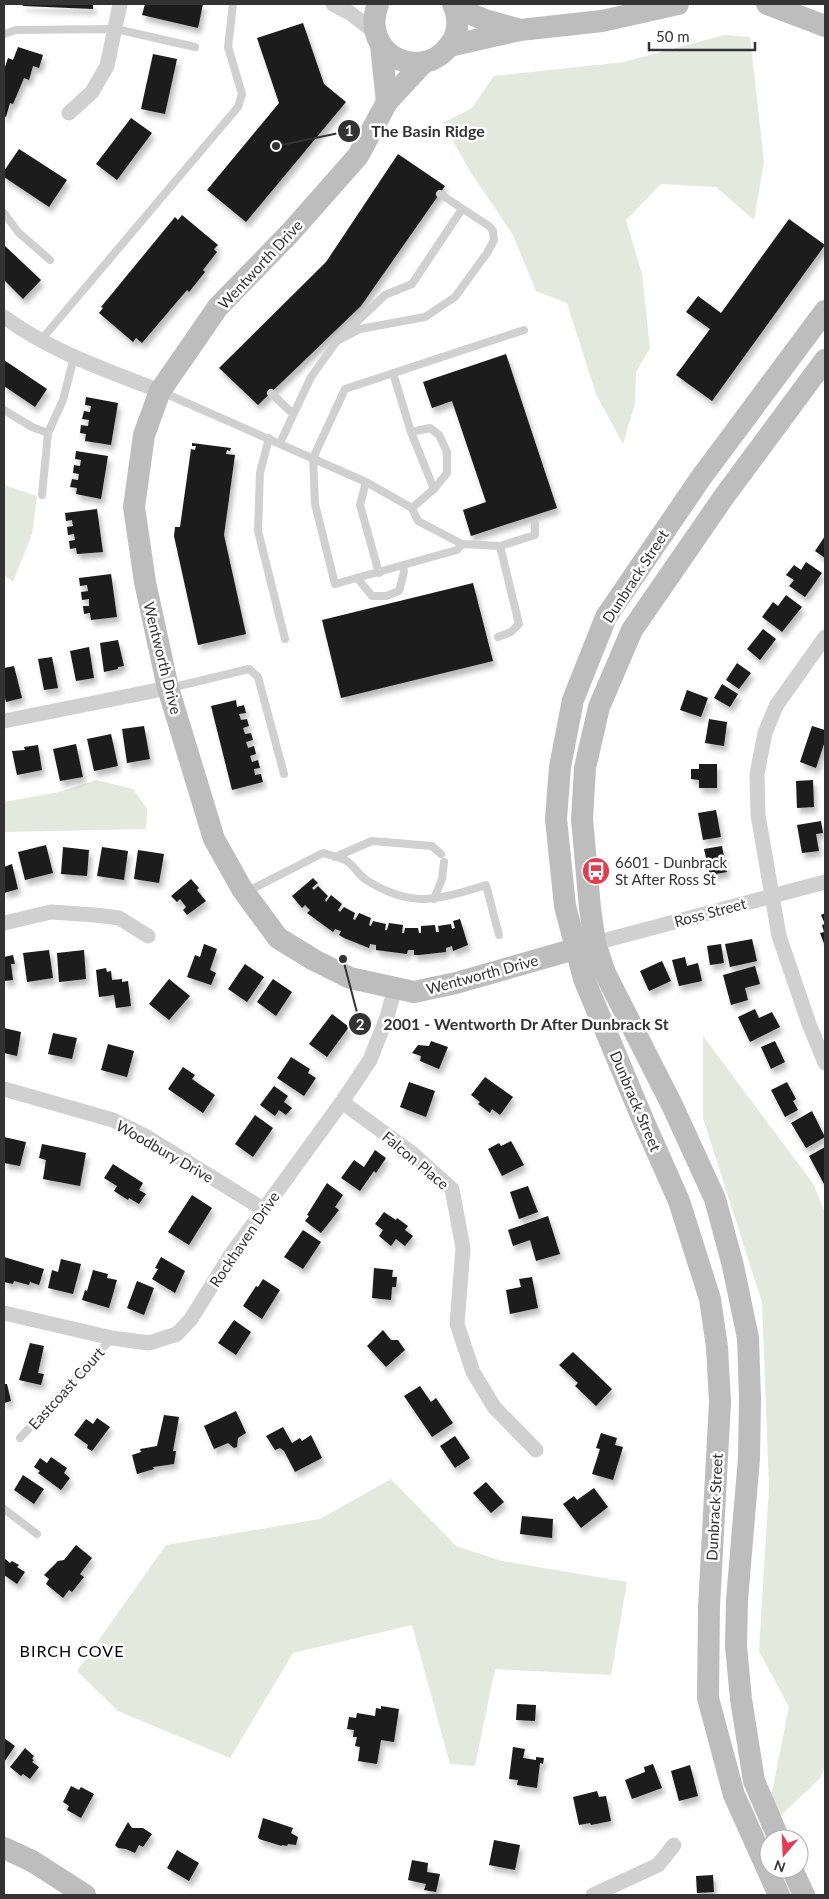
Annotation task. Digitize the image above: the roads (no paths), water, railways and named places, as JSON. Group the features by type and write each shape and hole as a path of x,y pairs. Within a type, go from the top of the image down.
{"main road":[{"path":"378,4 374,22 387,102"},
{"path":"449,46 520,30 602,21 678,4"},
{"path":"768,4 823,23"},
{"path":"454,5 485,20 520,30"},
{"path":"449,46 455,34 457,20 454,5"},
{"path":"378,39 390,54 400,60 412,63 424,62"},
{"name":"Wentworth Drive","path":"449,46 442,54 424,62 387,102 358,156 290,233 218,307 160,391 144,435 134,507 145,582 168,688 214,839 245,893 278,938 314,960 350,978 414,992 456,983 585,946"},
{"name":"Dunbrack Street","path":"775,1829 754,1781 741,1698 736,1646 737,1600 749,1458 750,1398 748,1338 733,1266 715,1200 673,1107 606,973 585,946 565,906 556,819 560,767 574,700 606,617 700,479 825,311"},
{"name":"Dunbrack Street","path":"779,1895 734,1795 708,1698 709,1607 720,1402 717,1346 710,1299 679,1202 584,979 585,946 590,908 582,819 586,768 599,707 632,630 723,498 825,360"},
{"path":"4,1848 32,1861 85,1895"},
{"path":"797,1879 804,1895"}],"street":[{"path":"69,113 92,92 107,66 120,4"},
{"path":"333,4 350,13 378,39"},
{"path":"4,316 23,331 74,357 160,391"},
{"path":"825,637 776,706 765,733 756,774 758,807 779,936 809,1024 825,1063"},
{"path":"4,721 168,688"},
{"name":"Ross Street","path":"585,946 825,882"},
{"path":"4,923 51,912 96,915 119,918 148,936"},
{"name":"Rockhaven Drive","path":"4,1314 112,1338 149,1343 177,1334 191,1319 230,1256 342,1102 370,1060 395,988"},
{"name":"Woodbury Drive","path":"4,1089 113,1120 145,1136 263,1209"},
{"name":"Falcon Place","path":"342,1102 413,1154 452,1188 463,1248 457,1324 473,1372 494,1407 536,1450"},
{"path":"593,1895 658,1864 674,1845"}],"lane":[{"path":"41,340 238,108 242,94 228,47 233,4"},
{"path":"4,34 16,30 116,29 195,47"},
{"path":"337,341 360,329 425,317 455,297 487,253 494,240 493,231 489,226 440,194"},
{"path":"280,443 311,377 337,341 385,295 412,284 462,208"},
{"path":"4,215 18,232 50,260"},
{"path":"462,544 457,550 335,584 315,504 313,458 345,389 524,330"},
{"path":"42,495 48,433 63,400 74,357"},
{"path":"394,373 411,432 434,489"},
{"path":"160,391 366,482 412,508 418,521 462,544 500,546 535,535 535,524"},
{"path":"271,393 293,414"},
{"path":"4,410 32,427 48,433"},
{"path":"411,432 430,428 439,435 446,452 447,473 434,489 412,508"},
{"path":"269,438 260,474 258,531 285,639"},
{"path":"366,482 360,505 379,573"},
{"path":"498,637 511,632 519,624 500,546"},
{"path":"358,579 372,596 386,596 399,591 404,572 403,566"},
{"path":"168,688 248,669 258,677 284,774"},
{"path":"335,857 372,841 432,846 441,854"},
{"path":"245,893 323,853 346,860 363,877 380,888 400,896 424,900 434,899 486,885 499,935"},
{"path":"434,899 442,879 444,862"},
{"name":"Eastcoast Court","path":"20,1438 112,1338"},
{"path":"4,1509 37,1534"}],"place":[{"name":"The Basin Ridge","path":"276,146"},
{"name":"6601 - Dunbrack St After Ross St","path":"596,871"},
{"name":"2001 - Wentworth Dr After Dunbrack St","path":"343,959"}],"district":[{"name":"BIRCH COVE","path":"72,1650"}]}
